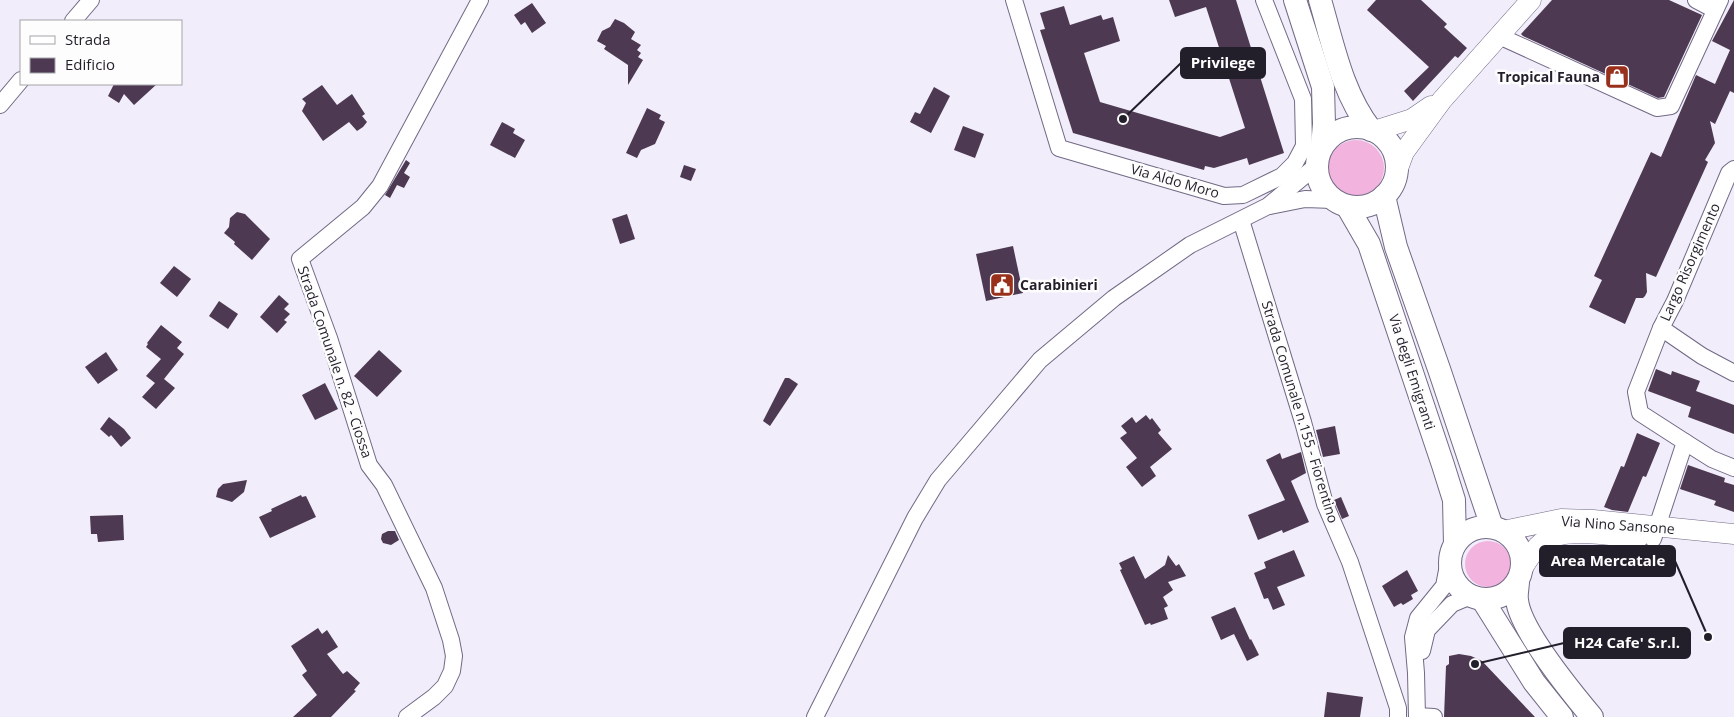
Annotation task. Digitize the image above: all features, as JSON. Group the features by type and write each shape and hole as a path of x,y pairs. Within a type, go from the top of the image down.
{"main road":[{"path":"1295,0 1323,87 1324,124 1319,156 1318,179 1324,191 1340,203 1360,207 1373,204 1384,196 1395,180 1397,170 1396,158 1392,147 1360,116 1345,83 1320,0"},
{"path":"1319,156 1329,138 1343,130 1360,127 1373,130"},
{"name":"Via degli Emigranti","path":"1384,196 1396,247 1498,529 1512,538 1519,547 1522,557 1517,601 1523,619 1546,658 1592,717"},
{"name":"Via degli Emigranti","path":"1340,203 1369,244 1454,500 1452,550 1449,568 1453,580 1460,590 1476,598 1534,682 1562,717"},
{"path":"1452,550 1461,535 1470,530 1481,527 1498,529"},
{"path":"1476,598 1493,599 1503,595 1511,589 1520,575"}],"street":[{"path":"74,20 91,0"},
{"name":"Strada Comunale n. 82 - Ciossa","path":"407,717 434,697 445,686 453,664 454,656 451,640 434,588 384,485 369,465 330,338 300,260 363,208 380,186 480,0"},
{"name":"Via Aldo Moro","path":"1014,0 1059,148 1224,196 1242,195 1282,176 1295,163 1304,146 1303,99 1264,0"},
{"path":"1397,170 1404,152 1442,100 1531,0"},
{"path":"1499,36 1657,108 1671,106 1718,5 1696,0"},
{"path":"1280,42 1308,40"},
{"path":"0,104 20,81"},
{"path":"1373,130 1412,119 1442,100"},
{"path":"1268,206 1319,156"},
{"name":"Largo Risorgimento","path":"1734,169 1729,173 1675,301 1661,328 1636,392 1640,413 1712,459 1734,468"},
{"path":"816,717 915,518 938,480 1040,360 1114,298 1190,246 1268,206 1305,199 1340,203"},
{"name":"Strada Comunale n.155 - Fiorentino","path":"1241,220 1303,422 1325,504 1350,562 1398,708 1398,717"},
{"name":"Largo Risorgimento","path":"1661,328 1702,356 1734,373"},
{"path":"1655,533 1685,442"},
{"name":"Via Nino Sansone","path":"1498,529 1561,519 1593,520 1655,533 1734,546"},
{"name":"Via Nino Sansone","path":"1520,575 1539,545 1554,537 1570,533 1734,534"},
{"path":"1434,717 1417,716 1414,637 1418,618 1444,586 1452,550"},
{"path":"1416,673 1427,630 1452,604 1476,598"}],"shaded area":[{"path":"1356,140 1367,142 1376,148 1382,157 1384,168 1382,179 1376,188 1367,194 1356,196 1345,194 1336,188 1330,179 1328,168 1330,157 1336,148 1345,142"},
{"path":"1483,541 1493,541 1507,551 1511,564 1507,577 1501,583 1493,587 1483,587 1469,577 1465,569 1465,559 1475,545"}],"building":[{"path":"1169,0 1236,0 1284,153 1249,165 1247,158 1214,168 1205,166 1204,170 1073,133 1040,30 1045,29 1040,13 1064,6 1070,25 1101,15 1103,20 1113,17 1120,41 1084,53 1100,102 1220,137 1245,128 1206,7 1175,17"},
{"path":"1376,0 1421,0 1447,24 1444,27 1467,48 1458,58 1455,56 1413,101 1404,91 1429,67 1367,10"},
{"path":"1552,0 1669,0 1702,15 1664,97 1658,98 1523,36 1521,34"},
{"path":"1734,0 1734,93 1730,91 1715,124 1710,121 1715,143 1705,160 1708,162 1656,277 1646,273 1647,292 1643,298 1636,298 1625,324 1589,307 1602,280 1594,276 1651,152 1661,157 1696,75 1715,84 1730,50 1712,41"},
{"path":"532,3 546,23 532,33 525,22 521,25 514,15"},
{"path":"615,19 624,23 635,32 631,39 641,45 637,50 641,53 638,57 643,60 628,85 628,65 604,49 606,46 597,41 602,31 610,27"},
{"path":"114,85 156,85 134,105 124,94 119,103 108,96"},
{"path":"322,85 337,105 352,94 365,114 362,116 367,122 363,127 357,131 349,122 323,141 302,111 306,103 302,99"},
{"path":"934,87 950,96 931,133 910,122 915,112 920,114"},
{"path":"647,108 661,115 659,119 665,122 655,144 641,150 637,158 626,153"},
{"path":"502,122 515,129 513,133 525,140 515,158 490,145"},
{"path":"963,126 984,134 975,158 954,150"},
{"path":"406,160 410,163 404,173 410,177 404,188 397,185 390,198 385,195"},
{"path":"684,165 696,169 691,181 680,177"},
{"path":"237,212 245,214 270,239 252,260 224,233 229,227 230,218"},
{"path":"627,214 635,239 620,244 612,219"},
{"path":"1013,246 1023,293 986,301 976,254"},
{"path":"174,266 191,279 177,297 160,283"},
{"path":"279,295 289,304 284,309 290,314 284,320 287,322 277,333 260,317"},
{"path":"219,301 238,314 228,329 209,316"},
{"path":"161,325 182,342 177,348 184,354 164,379 175,388 156,409 142,397 155,383 146,376 161,359 146,347"},
{"path":"379,350 402,371 377,397 354,376"},
{"path":"106,352 118,370 98,384 85,367"},
{"path":"1656,369 1671,375 1672,371 1700,381 1696,391 1734,405 1734,434 1688,417 1691,407 1648,391"},
{"path":"785,378 789,378 798,384 770,426 763,421"},
{"path":"325,383 338,409 315,420 302,395"},
{"path":"1146,415 1150,420 1152,418 1161,430 1158,433 1172,449 1150,467 1156,476 1142,487 1126,467 1137,458 1120,438 1127,433 1121,426 1132,417 1136,423"},
{"path":"109,417 124,429 131,438 121,447 111,435 109,437 100,429"},
{"path":"1335,426 1340,454 1323,457 1316,430"},
{"path":"1637,433 1660,443 1646,477 1643,476 1628,512 1604,507 1621,466 1624,467"},
{"path":"1301,452 1306,473 1291,481 1309,522 1283,533 1282,530 1258,540 1248,515 1285,500 1266,460 1280,453 1282,459"},
{"path":"1688,465 1725,478 1724,482 1734,485 1734,512 1714,505 1716,501 1680,489"},
{"path":"247,480 244,492 232,502 216,497 218,489 223,484"},
{"path":"301,495 302,497 306,496 316,517 270,538 259,517 272,511 271,509"},
{"path":"1341,497 1349,516 1342,519 1334,500"},
{"path":"123,515 124,540 98,542 97,534 91,534 90,516"},
{"path":"388,531 395,531 399,540 391,545 383,543 381,539 382,534"},
{"path":"1294,550 1305,576 1277,587 1285,605 1273,610 1268,598 1264,599 1254,573 1266,568 1264,562"},
{"path":"1168,555 1176,566 1179,564 1186,576 1168,582 1173,590 1163,597 1168,606 1164,608 1168,619 1151,625 1150,623 1145,625 1120,570 1122,569 1119,563 1134,556 1145,579 1165,565"},
{"path":"1407,570 1418,591 1411,595 1413,599 1403,605 1401,603 1394,607 1382,586"},
{"path":"1235,607 1259,655 1247,661 1234,634 1221,640 1211,617"},
{"path":"318,628 322,634 327,630 338,647 327,654 343,674 347,671 360,683 354,690 356,691 331,717 293,717 317,695 302,675 307,671 291,646"},
{"path":"1459,654 1471,656 1482,661 1535,717 1444,717 1446,666 1449,664 1449,656"},
{"path":"1327,692 1363,697 1360,717 1324,717"}],"place":[{"name":"Tropical Fauna","path":"1617,77"},
{"name":"Privilege","path":"1123,119"},
{"name":"Carabinieri","path":"1002,285"},
{"name":"Area Mercatale","path":"1708,637"},
{"name":"H24 Cafe' S.r.l.","path":"1475,664"}]}
